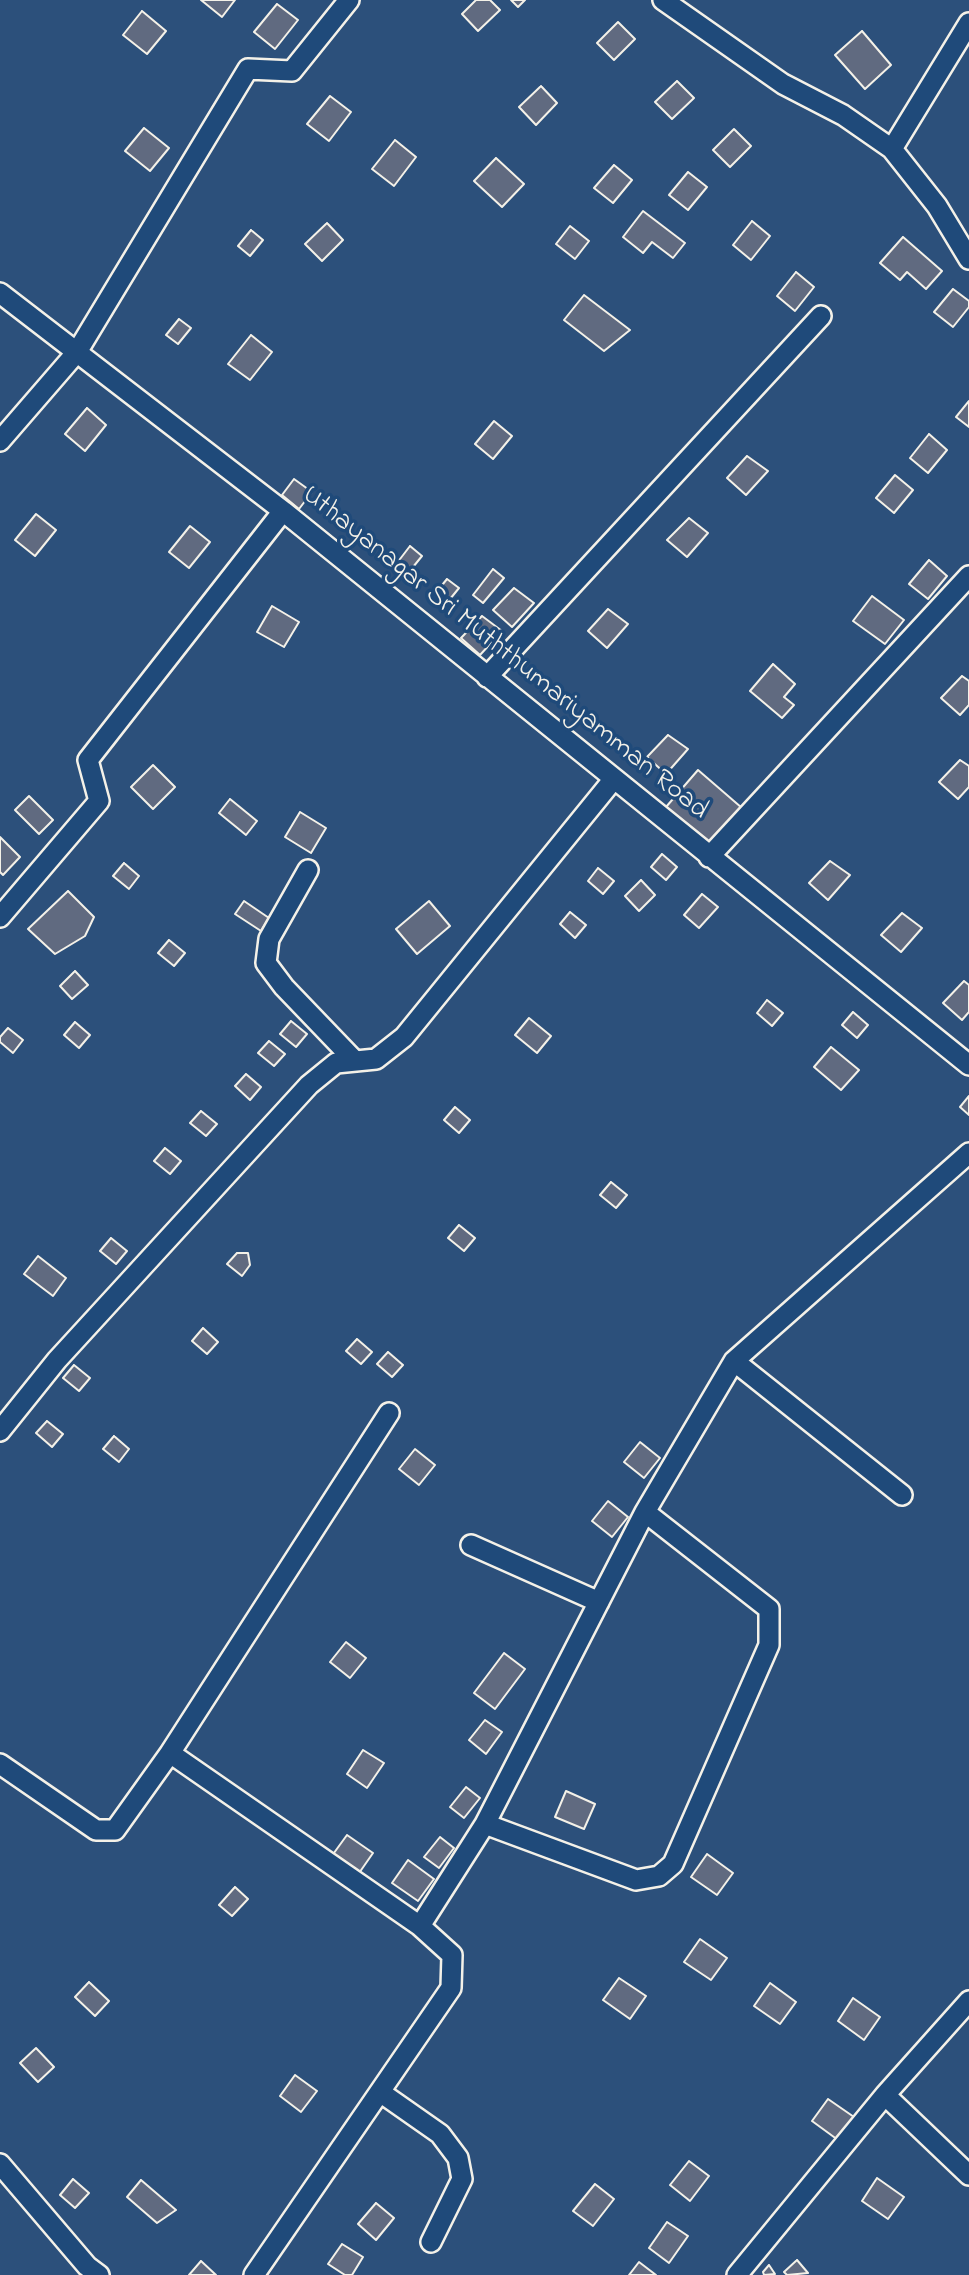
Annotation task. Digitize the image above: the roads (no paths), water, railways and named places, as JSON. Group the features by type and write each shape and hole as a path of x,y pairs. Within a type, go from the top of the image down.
{"street":[{"path":"0,441 77,352 248,69 292,71 349,0"},
{"path":"663,0 783,84 843,115 892,149 937,206 969,259"},
{"path":"892,149 969,23"},
{"name":"Uthayanagar Sri Muththumariyamman Road","path":"0,293 284,511 613,780 969,1065"},
{"path":"487,677 821,316"},
{"path":"0,917 99,801 88,760 284,511"},
{"path":"709,857 969,576"},
{"path":"0,1431 57,1360 309,1085 337,1063 376,1059 404,1037 613,780"},
{"path":"308,870 269,939 266,964 284,987 355,1061"},
{"path":"419,1926 485,1824 645,1512 734,1361 969,1153"},
{"path":"734,1361 902,1495"},
{"path":"0,1764 96,1830 115,1830 170,1753 389,1413"},
{"path":"485,1824 636,1880 659,1876 673,1864 769,1645 769,1609 645,1512"},
{"path":"471,1545 598,1602"},
{"path":"170,1753 419,1926 452,1955 451,1988 254,2275"},
{"path":"737,2275 885,2095 969,2001"},
{"path":"380,2092 440,2134 458,2158 462,2179 431,2242"},
{"path":"885,2095 969,2175"},
{"path":"0,2164 87,2266 99,2275"}]}
